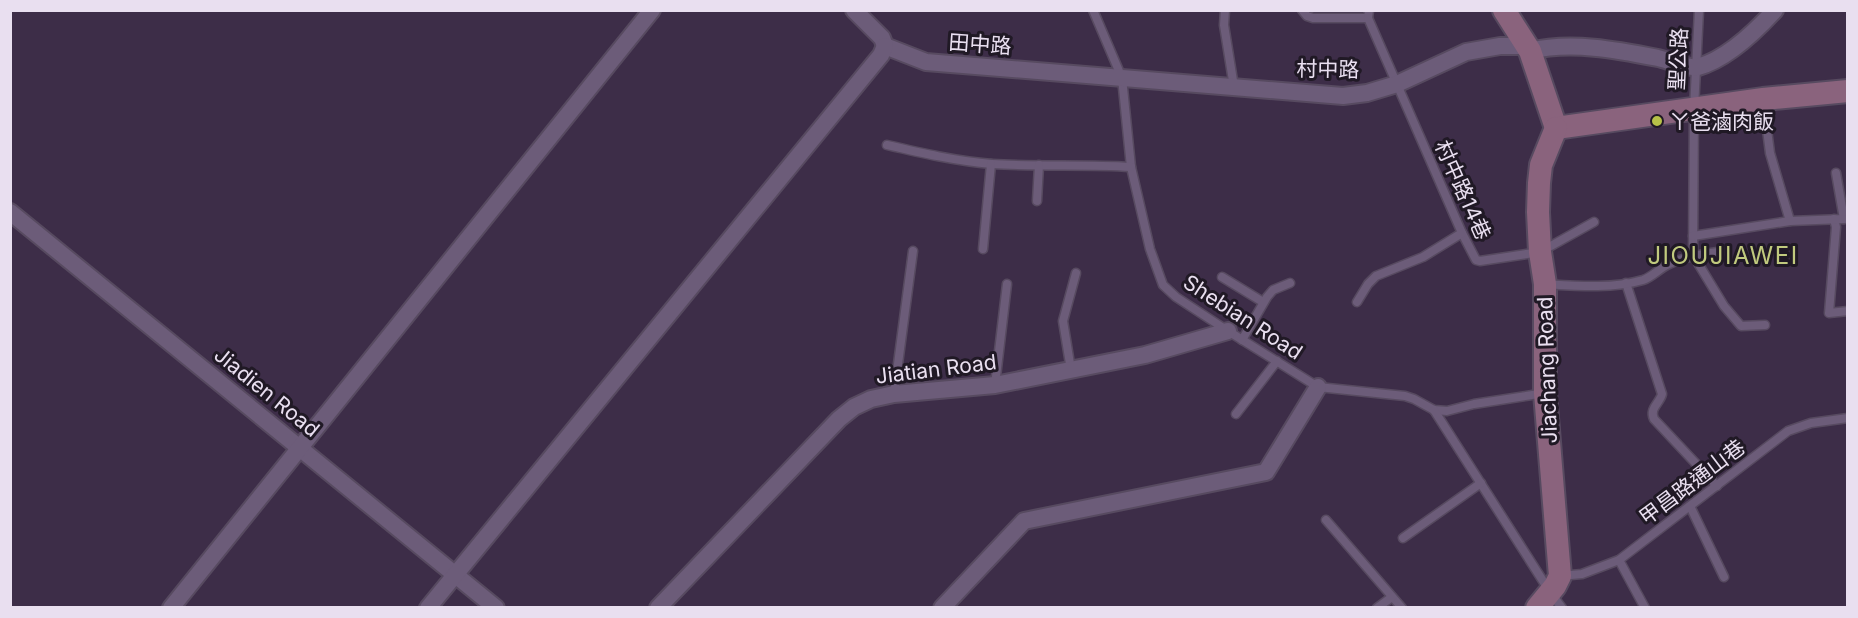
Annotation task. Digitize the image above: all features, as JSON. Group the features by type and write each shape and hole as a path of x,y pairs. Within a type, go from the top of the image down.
{"street":[{"path":"171,608 652,10"},
{"path":"1504,10 1528,48 1556,128 1763,99 1848,91"},
{"path":"1695,68 1718,58 1755,32 1775,10"},
{"path":"428,608 881,55 885,46 882,38 863,14"},
{"name":"田中路","path":"885,46 926,62 1122,78"},
{"name":"村中路","path":"1122,78 1343,96 1367,93 1396,84 1466,52 1500,46 1528,48 1550,46 1623,51 1669,60 1695,68"},
{"name":"Jiachang Road","path":"1552,596 1545,393 1545,284 1540,252 1539,183 1542,165 1556,128"},
{"name":"Jiadien Road","path":"10,212 496,608"},
{"name":"Jiatian Road","path":"658,608 838,419 854,407 871,399 894,394 995,385 1235,336"},
{"path":"942,608 1024,521 1266,472 1318,387"}],"lane":[{"name":"Shebian Road","path":"1093,10 1122,78 1131,167 1150,249 1163,285 1176,297 1235,336 1318,387 1405,396 1434,410"},
{"path":"1225,10 1224,25 1234,87"},
{"path":"1302,10 1307,16 1313,18 1369,14"},
{"name":"聖公路","path":"1693,255 1695,68 1699,10"},
{"name":"村中路14巷","path":"1369,14 1396,84 1476,260 1540,252 1594,222"},
{"path":"1763,99 1770,153 1790,221"},
{"path":"886,145 936,157 991,164 1131,167"},
{"path":"983,249 991,164"},
{"path":"1037,201 1039,165"},
{"path":"1693,236 1790,221 1846,219 1836,173"},
{"path":"1834,219 1836,227 1829,314 1848,311"},
{"path":"1357,302 1376,276 1423,257 1462,233"},
{"path":"894,394 913,251"},
{"path":"1545,284 1589,286 1626,283 1645,279 1667,265 1693,255 1725,251"},
{"path":"1693,255 1724,306 1741,326 1765,325"},
{"path":"1071,370 1063,321 1076,273"},
{"path":"1222,277 1263,302"},
{"path":"1235,336 1273,290 1290,283"},
{"path":"1626,283 1662,394 1653,408 1652,415 1717,486"},
{"path":"995,385 1006,284"},
{"path":"1236,414 1277,361"},
{"path":"1434,410 1447,411 1474,404 1545,393"},
{"path":"1434,410 1552,596"},
{"name":"甲昌路通山巷","path":"1552,596 1582,574 1619,560 1788,431 1811,423 1848,418"},
{"path":"1403,538 1481,483"},
{"path":"1690,506 1724,577"},
{"path":"1326,520 1402,608"},
{"path":"1619,560 1645,608"},
{"path":"1377,608 1392,597"}],"place":[{"name":"ㄚ爸滷肉飯","path":"1657,121"}],"district":[{"name":"JIOUJIAWEI","path":"1723,255"}]}
